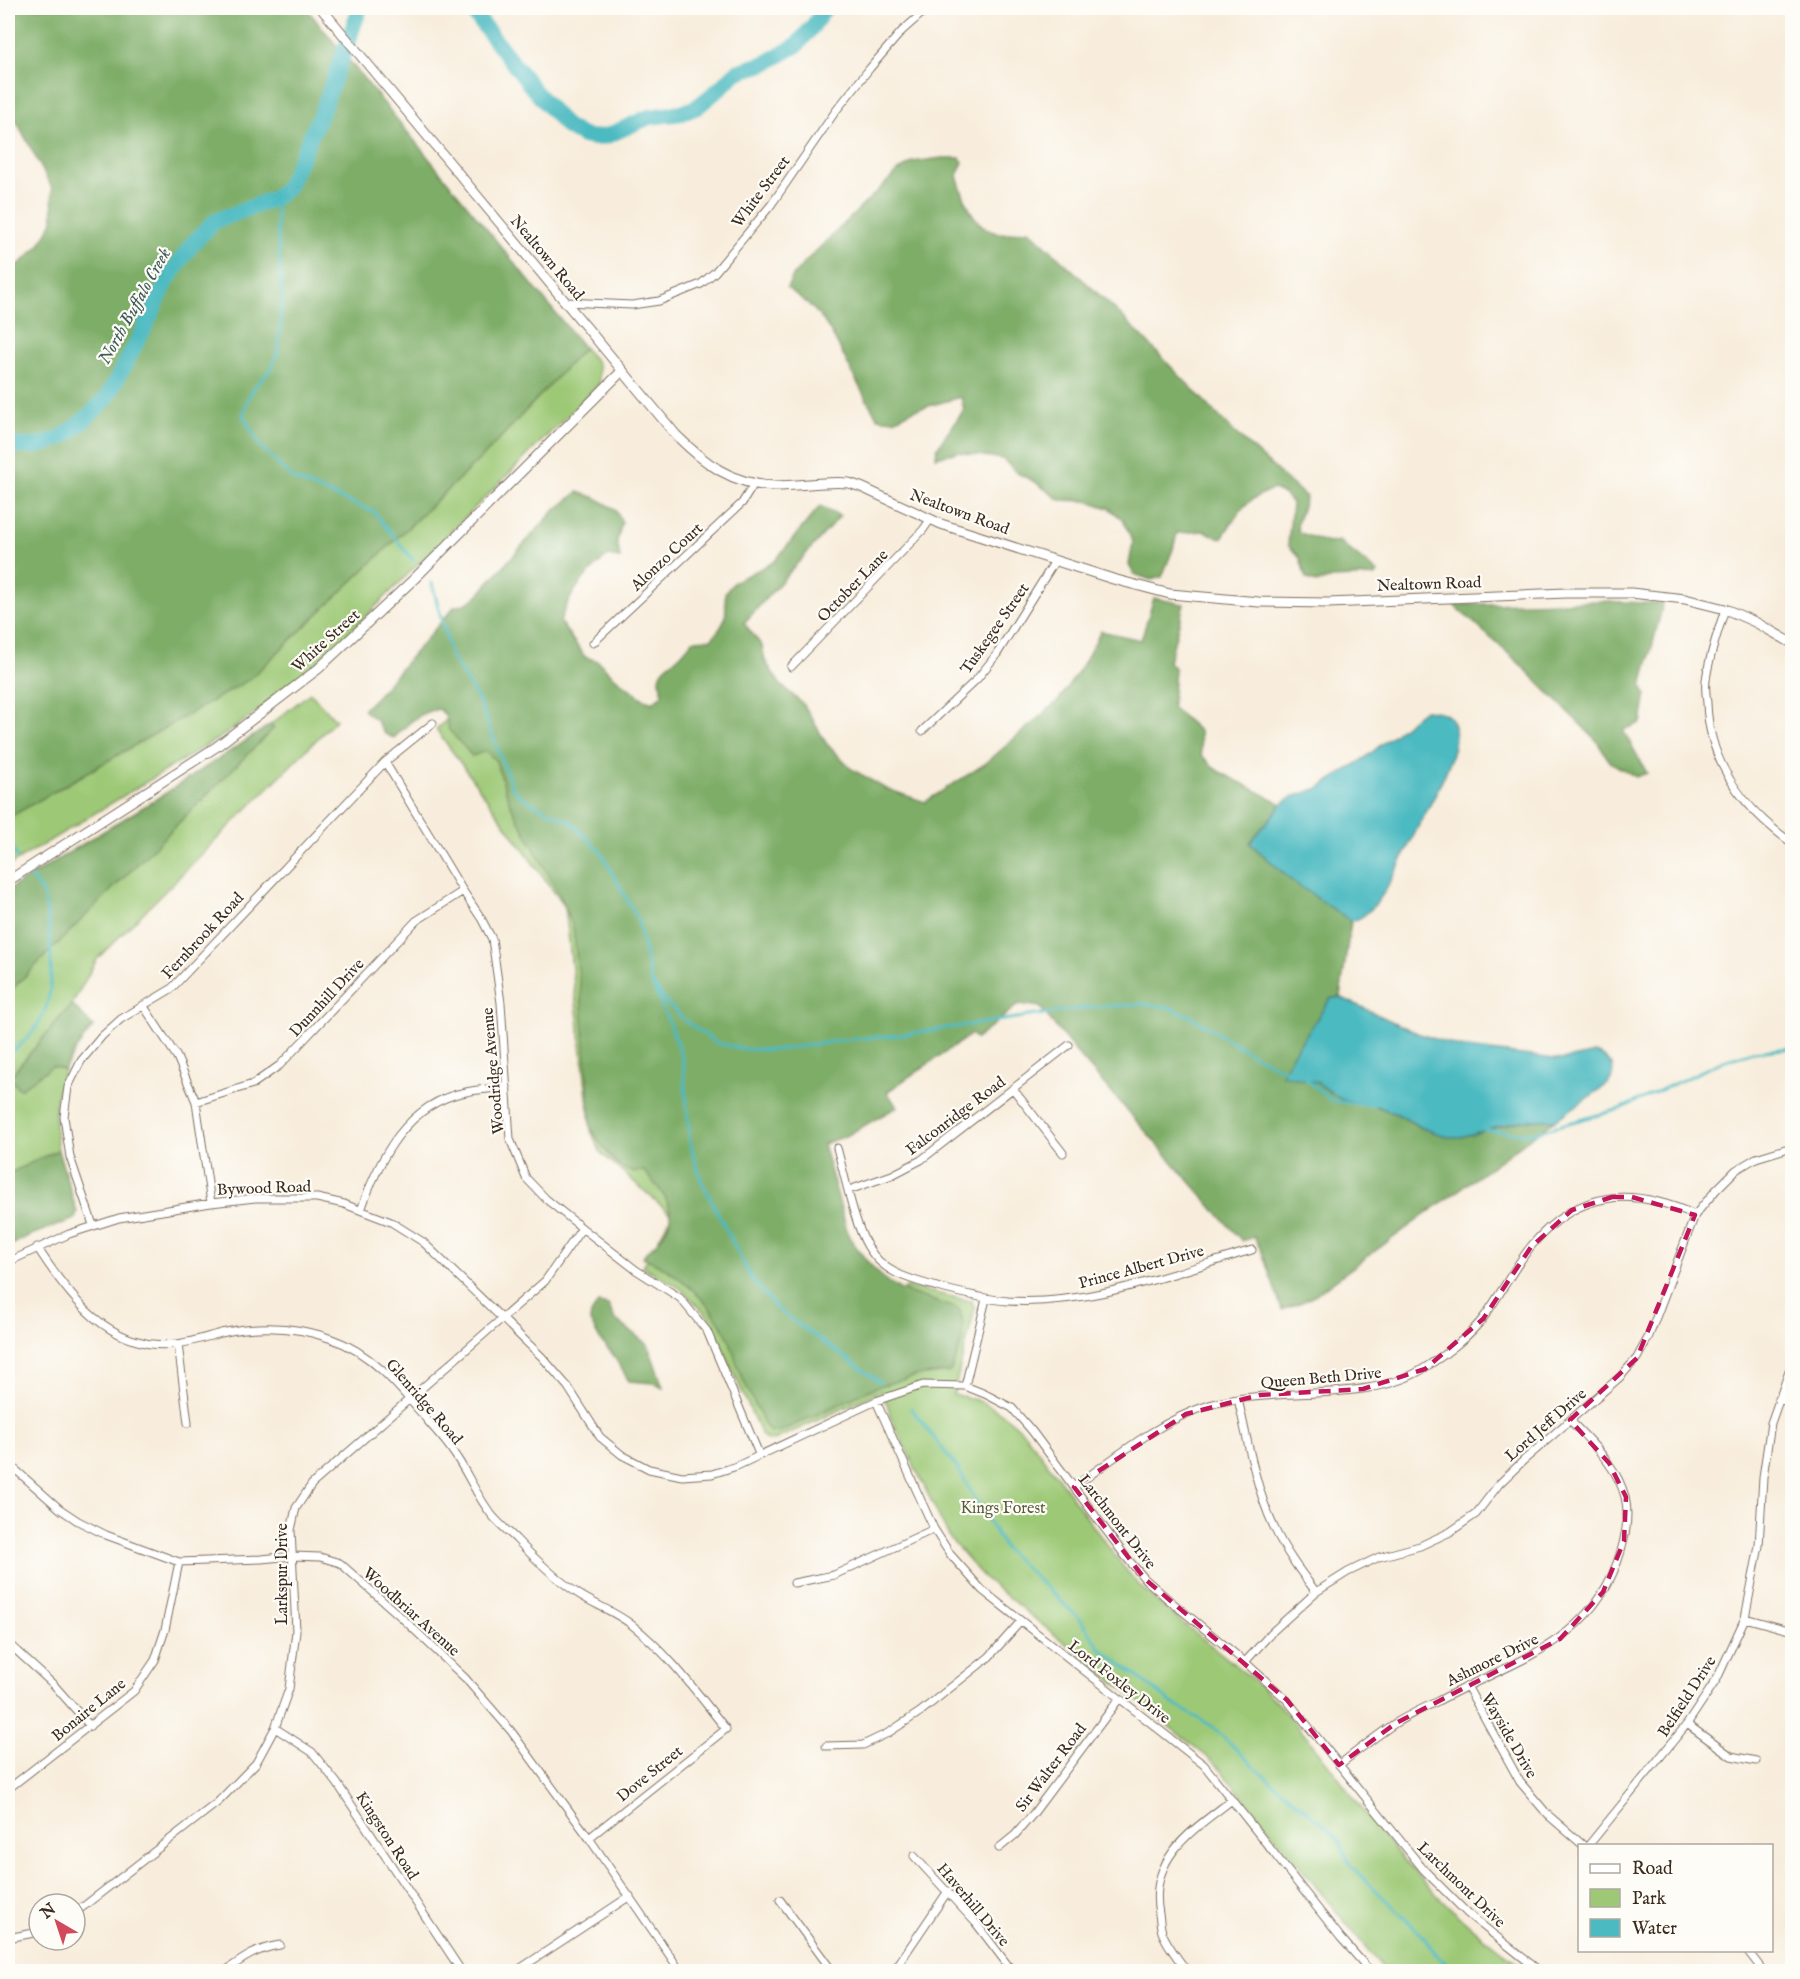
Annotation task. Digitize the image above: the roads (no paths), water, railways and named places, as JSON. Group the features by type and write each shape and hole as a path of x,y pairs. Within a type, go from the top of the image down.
{"street":[{"name":"Nealtown Road","path":"321,8 676,435 700,458 724,474 754,484 777,486 818,482 849,483 930,520 1056,561 1170,594 1328,603 1597,592 1664,596 1725,609 1755,622 1792,643"},
{"name":"White Street","path":"566,302 632,305 659,301 701,284 715,272 771,205 835,112 870,68 902,31 928,8"},
{"name":"White Street","path":"8,880 216,747 318,669 414,579 622,371"},
{"name":"Alonzo Court","path":"593,643 742,503 754,484"},
{"name":"October Lane","path":"791,667 930,520"},
{"name":"Tuskegee Street","path":"922,731 955,701 997,654 1056,561"},
{"path":"1725,609 1706,681 1707,714 1713,748 1739,794 1771,828 1792,843"},
{"name":"Fernbrook Road","path":"93,1225 70,1157 64,1117 68,1088 81,1061 102,1036 121,1019 171,989 385,762 434,723"},
{"name":"Woodridge Avenue","path":"385,762 492,939 501,1003 510,1139 526,1178 546,1199 582,1228 636,1270 680,1298 699,1319 707,1331 759,1454"},
{"name":"Dunnhill Drive","path":"196,1102 253,1084 280,1065 416,921 463,891"},
{"path":"143,1005 177,1057 196,1102 211,1203"},
{"name":"Falconridge Road","path":"849,1190 884,1179 921,1160 1069,1045"},
{"path":"361,1210 372,1178 383,1156 403,1128 442,1100 465,1092 507,1087"},
{"path":"1013,1089 1063,1153"},
{"name":"Lord Jeff Drive","path":"1245,1662 1272,1632 1316,1592 1348,1572 1379,1557 1420,1545 1450,1532 1476,1514 1500,1484 1620,1377 1637,1358 1649,1336 1695,1215 1716,1190 1736,1170 1756,1158 1792,1147"},
{"name":"Prince Albert Drive","path":"837,1148 861,1233 869,1249 898,1276 986,1299 1039,1301 1078,1298 1130,1286 1252,1250"},
{"name":"Queen Beth Drive","path":"1074,1487 1158,1428 1210,1405 1260,1395 1363,1389 1392,1383 1425,1369 1483,1319 1531,1247 1553,1222 1572,1210 1612,1197 1632,1197 1647,1198 1672,1205 1695,1215"},
{"name":"Bywood Road","path":"8,1262 93,1225 119,1218 255,1198 317,1198 344,1204 391,1222 423,1242 542,1357 562,1379 589,1419"},
{"name":"Larkspur Drive","path":"87,1904 218,1802 256,1763 275,1728 289,1689 296,1631 291,1530 296,1508 312,1484 545,1281 582,1228"},
{"name":"Glenridge Road","path":"38,1247 60,1282 102,1325 122,1337 142,1343 178,1344 223,1333 267,1328 300,1329 335,1339 360,1352 381,1369 409,1398 453,1452 490,1513 550,1572 577,1594 629,1623 656,1644 726,1729"},
{"path":"965,1386 986,1299"},
{"path":"178,1344 188,1424"},
{"name":"Belfield Drive","path":"1587,1844 1687,1724 1717,1679 1745,1618 1760,1546 1763,1477 1771,1423 1792,1363"},
{"name":"Larchmont Drive","path":"589,1419 600,1437 622,1455 649,1469 682,1476 712,1474 737,1466 876,1401 923,1385 965,1386 1012,1408 1145,1579 1287,1700 1424,1870 1468,1914 1541,1971"},
{"path":"1238,1399 1272,1523 1289,1556 1316,1592"},
{"path":"1778,1399 1792,1403"},
{"name":"Lord Foxley Drive","path":"876,1401 934,1529 950,1554 982,1590 1204,1766 1341,1938 1371,1971"},
{"name":"Ashmore Drive","path":"1339,1765 1396,1723 1467,1686 1535,1655 1560,1639 1585,1616 1603,1592 1617,1566 1624,1541 1626,1497 1609,1463 1570,1420"},
{"name":"Woodbriar Avenue","path":"8,1463 60,1509 78,1521 106,1535 179,1562 293,1556 320,1557 340,1563 465,1678 511,1731 589,1838 681,1971"},
{"path":"794,1583 834,1575 934,1529"},
{"name":"Bonaire Lane","path":"8,1790 134,1691 155,1660 165,1630 179,1562"},
{"path":"1745,1618 1792,1631"},
{"path":"825,1746 863,1745 888,1733 920,1712 989,1658 1021,1621"},
{"path":"8,1643 54,1684 90,1726"},
{"name":"Wayside Drive","path":"1467,1686 1520,1782 1548,1815 1585,1844"},
{"name":"Sir Walter Road","path":"999,1848 1015,1835 1033,1814 1119,1699"},
{"path":"1687,1724 1731,1756 1756,1761"},
{"name":"Kingston Road","path":"275,1728 312,1752 338,1783 462,1971"},
{"name":"Dove Street","path":"589,1838 726,1729"},
{"path":"1187,1971 1162,1932 1156,1901 1160,1876 1170,1853 1190,1833 1232,1800"},
{"name":"Haverhill Drive","path":"914,1856 975,1922 1013,1971"},
{"path":"893,1971 948,1891"},
{"path":"514,1971 630,1896"},
{"path":"780,1900 833,1971"},
{"path":"8,1938 27,1934"},
{"path":"224,1971 247,1955 265,1947 280,1946"},
{"path":"1749,1952 1764,1971"}],"water":[{"path":"1424,710 1444,713 1452,721 1455,733 1454,747 1449,763 1435,795 1380,898 1361,917 1351,921 1292,881 1250,843 1282,804 1292,797 1319,788 1361,761"},
{"path":"1340,997 1417,1033 1459,1047 1562,1060 1595,1053 1604,1057 1612,1065 1613,1075 1608,1084 1555,1120 1523,1120 1461,1137 1448,1137 1422,1128 1374,1105 1342,1100 1316,1082 1282,1075 1293,1054 1330,999"}],"waterway":[{"name":"North Buffalo Creek","path":"8,446 39,446 61,438 81,423 106,399 168,279 192,244 215,221 273,199 287,188 323,109 360,8"},
{"name":"North Buffalo Creek","path":"470,8 534,90 567,127 583,136 595,138 607,136 649,117 682,113 697,107 737,72 766,63 797,45 825,8"},
{"path":"275,197 282,299 278,352 271,369 253,389 243,415 260,446 293,479 374,512 413,560"},
{"path":"432,583 451,656 478,699 514,791 533,804 570,821 601,852 638,920 651,982 672,1029 683,1061 690,1142 701,1180 751,1278 778,1310 880,1382"},
{"path":"8,841 17,857"},
{"path":"8,1054 34,1031 42,1018 50,990 51,958 47,912 43,895 30,876"},
{"path":"651,982 667,1003 688,1023 717,1043 745,1049 775,1050 843,1040 900,1035 1091,1007 1142,1004 1168,1007 1190,1016 1252,1054 1288,1072"},
{"path":"1484,1130 1528,1134 1620,1109 1721,1062 1753,1052 1792,1048"},
{"path":"1305,1078 1332,1101 1374,1105"},
{"path":"911,1408 958,1469 1005,1549 1082,1621 1101,1649 1176,1706 1212,1726 1261,1773 1322,1823 1340,1842 1350,1865 1421,1934 1438,1956 1460,1972"}],"park label":[{"name":"Kings Forest","path":"1003,1507"}]}
